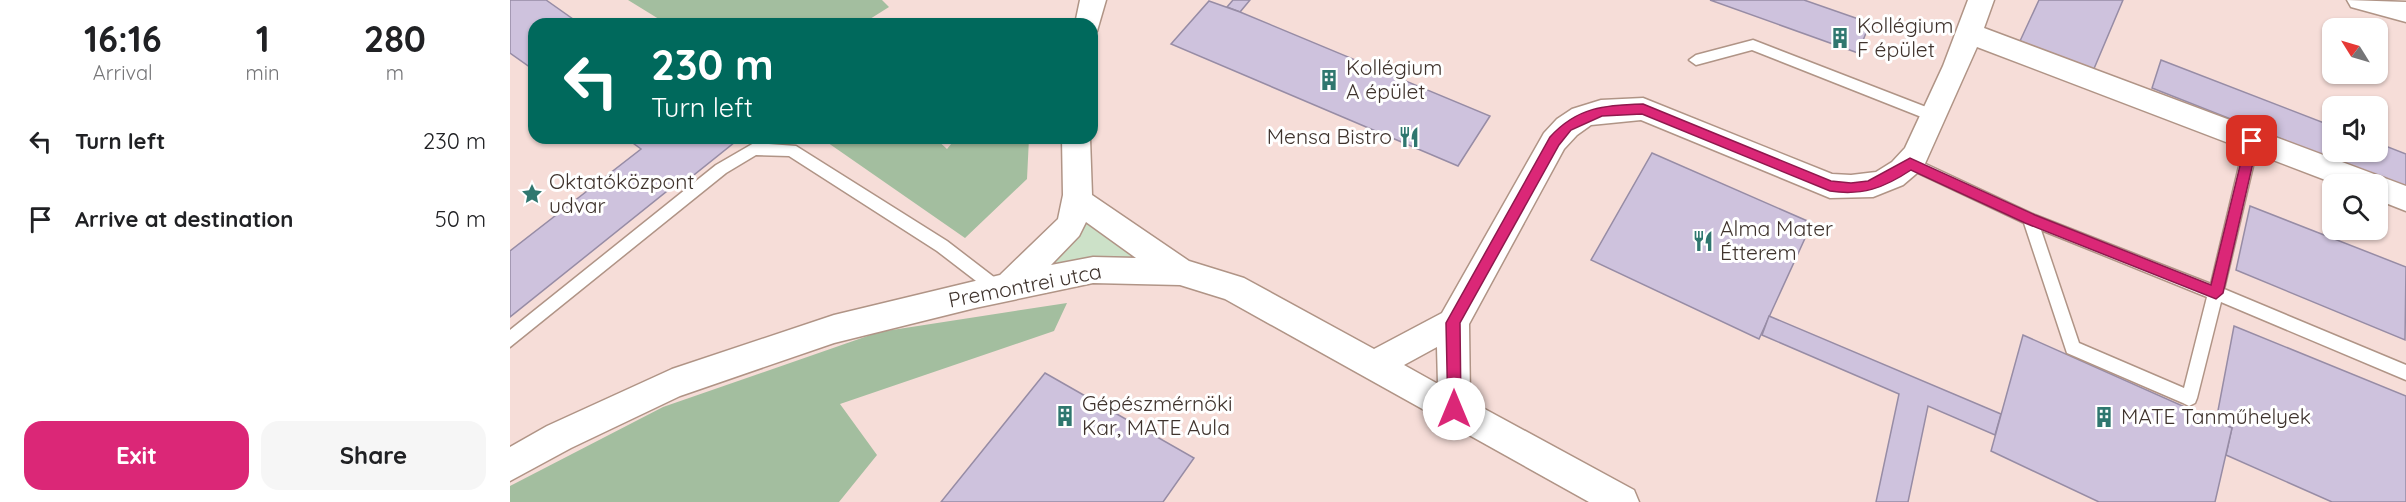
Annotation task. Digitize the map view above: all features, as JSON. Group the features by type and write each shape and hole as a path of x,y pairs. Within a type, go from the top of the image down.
{"street":[{"path":"1089,18 1093,0"},
{"path":"1454,409 1453,323 1554,141 1567,127 1601,111 1643,109 1830,186 1851,189 1869,186 1887,179 1910,164 1971,34 1982,0"},
{"path":"2360,0 2406,12"},
{"path":"1971,34 2340,174"},
{"path":"1004,288 1069,227 1078,201 1076,144"},
{"path":"2388,192 2406,199"},
{"path":"1078,201 1180,272"},
{"name":"Premontrei utca","path":"510,465 559,437 672,384 834,329 1004,288 1093,270 1180,272 1233,288 1622,502"},
{"path":"1374,365 1453,323"}],"lane":[{"path":"1696,60 1753,45 1934,116"},
{"path":"2030,219 2073,348 2189,398 2252,141"},
{"path":"510,340 722,170 754,149 791,150 1004,288"},
{"path":"1910,164 2030,219 2216,293 2406,373"}],"shaded area":[{"path":"510,0 2393,0 2406,3 2406,502 510,502"}],"green space":[{"path":"628,0 882,0 889,7 872,18 657,18"},
{"path":"830,144 942,144 947,149 951,144 1029,144 1027,179 965,238"},
{"path":"1075,216 1180,272 1010,286"},
{"path":"1067,303 1054,331 840,404 877,455 839,502 510,502 510,486 663,407 879,332"}],"building":[{"path":"510,0 546,0 572,18 528,18 528,66 510,53"},
{"path":"1233,0 1250,0 1240,12 1227,7"},
{"name":"Kollégium F épület","path":"1710,0 1804,0 1870,23 1858,53"},
{"path":"2039,0 2123,0 2093,71 2020,41"},
{"name":"Kollégium A épület","path":"1209,1 1490,116 1458,166 1171,44"},
{"path":"2161,60 2322,122 2322,155 2152,88"},
{"path":"634,144 732,144 685,182 681,180 510,317 510,251 641,149"},
{"path":"2388,147 2406,154 2406,188 2388,181 2388,174 2370,174 2340,162 2388,162"},
{"name":"Alma Mater Étterem","path":"1652,153 1812,223 1759,339 1591,260"},
{"path":"2250,206 2322,234 2322,240 2337,240 2406,267 2405,340 2236,270"},
{"path":"1769,316 2001,414 1995,435 1928,406 1908,502 1876,502 1899,394 1762,335"},
{"name":"MATE Tanműhelyek","path":"2234,326 2406,396 2406,502 2332,502 2226,455 2232,428 2216,421"},
{"name":"MATE Tanműhelyek","path":"2023,335 2232,428 2215,502 2099,502 1991,451"},
{"name":"Gépészmérnöki Kar, MATE Aula","path":"1045,373 1194,458 1163,502 941,502"}],"place":[{"name":"Kollégium F épület","path":"1840,38"},
{"name":"Kollégium A épület","path":"1329,80"},
{"name":"Mensa Bistro","path":"1409,137"},
{"name":"Oktatóközpont udvar","path":"532,194"},
{"name":"Alma Mater Étterem","path":"1703,241"},
{"name":"Gépészmérnöki Kar, MATE Aula","path":"1065,416"},
{"name":"MATE Tanműhelyek","path":"2104,417"}],"route":[{"path":"1454,409 1453,323 1554,141 1567,127 1582,117 1620,108 1643,109 1830,186 1851,189 1869,186 1887,179 1910,164 2030,219 2216,293 2252,141"}]}
